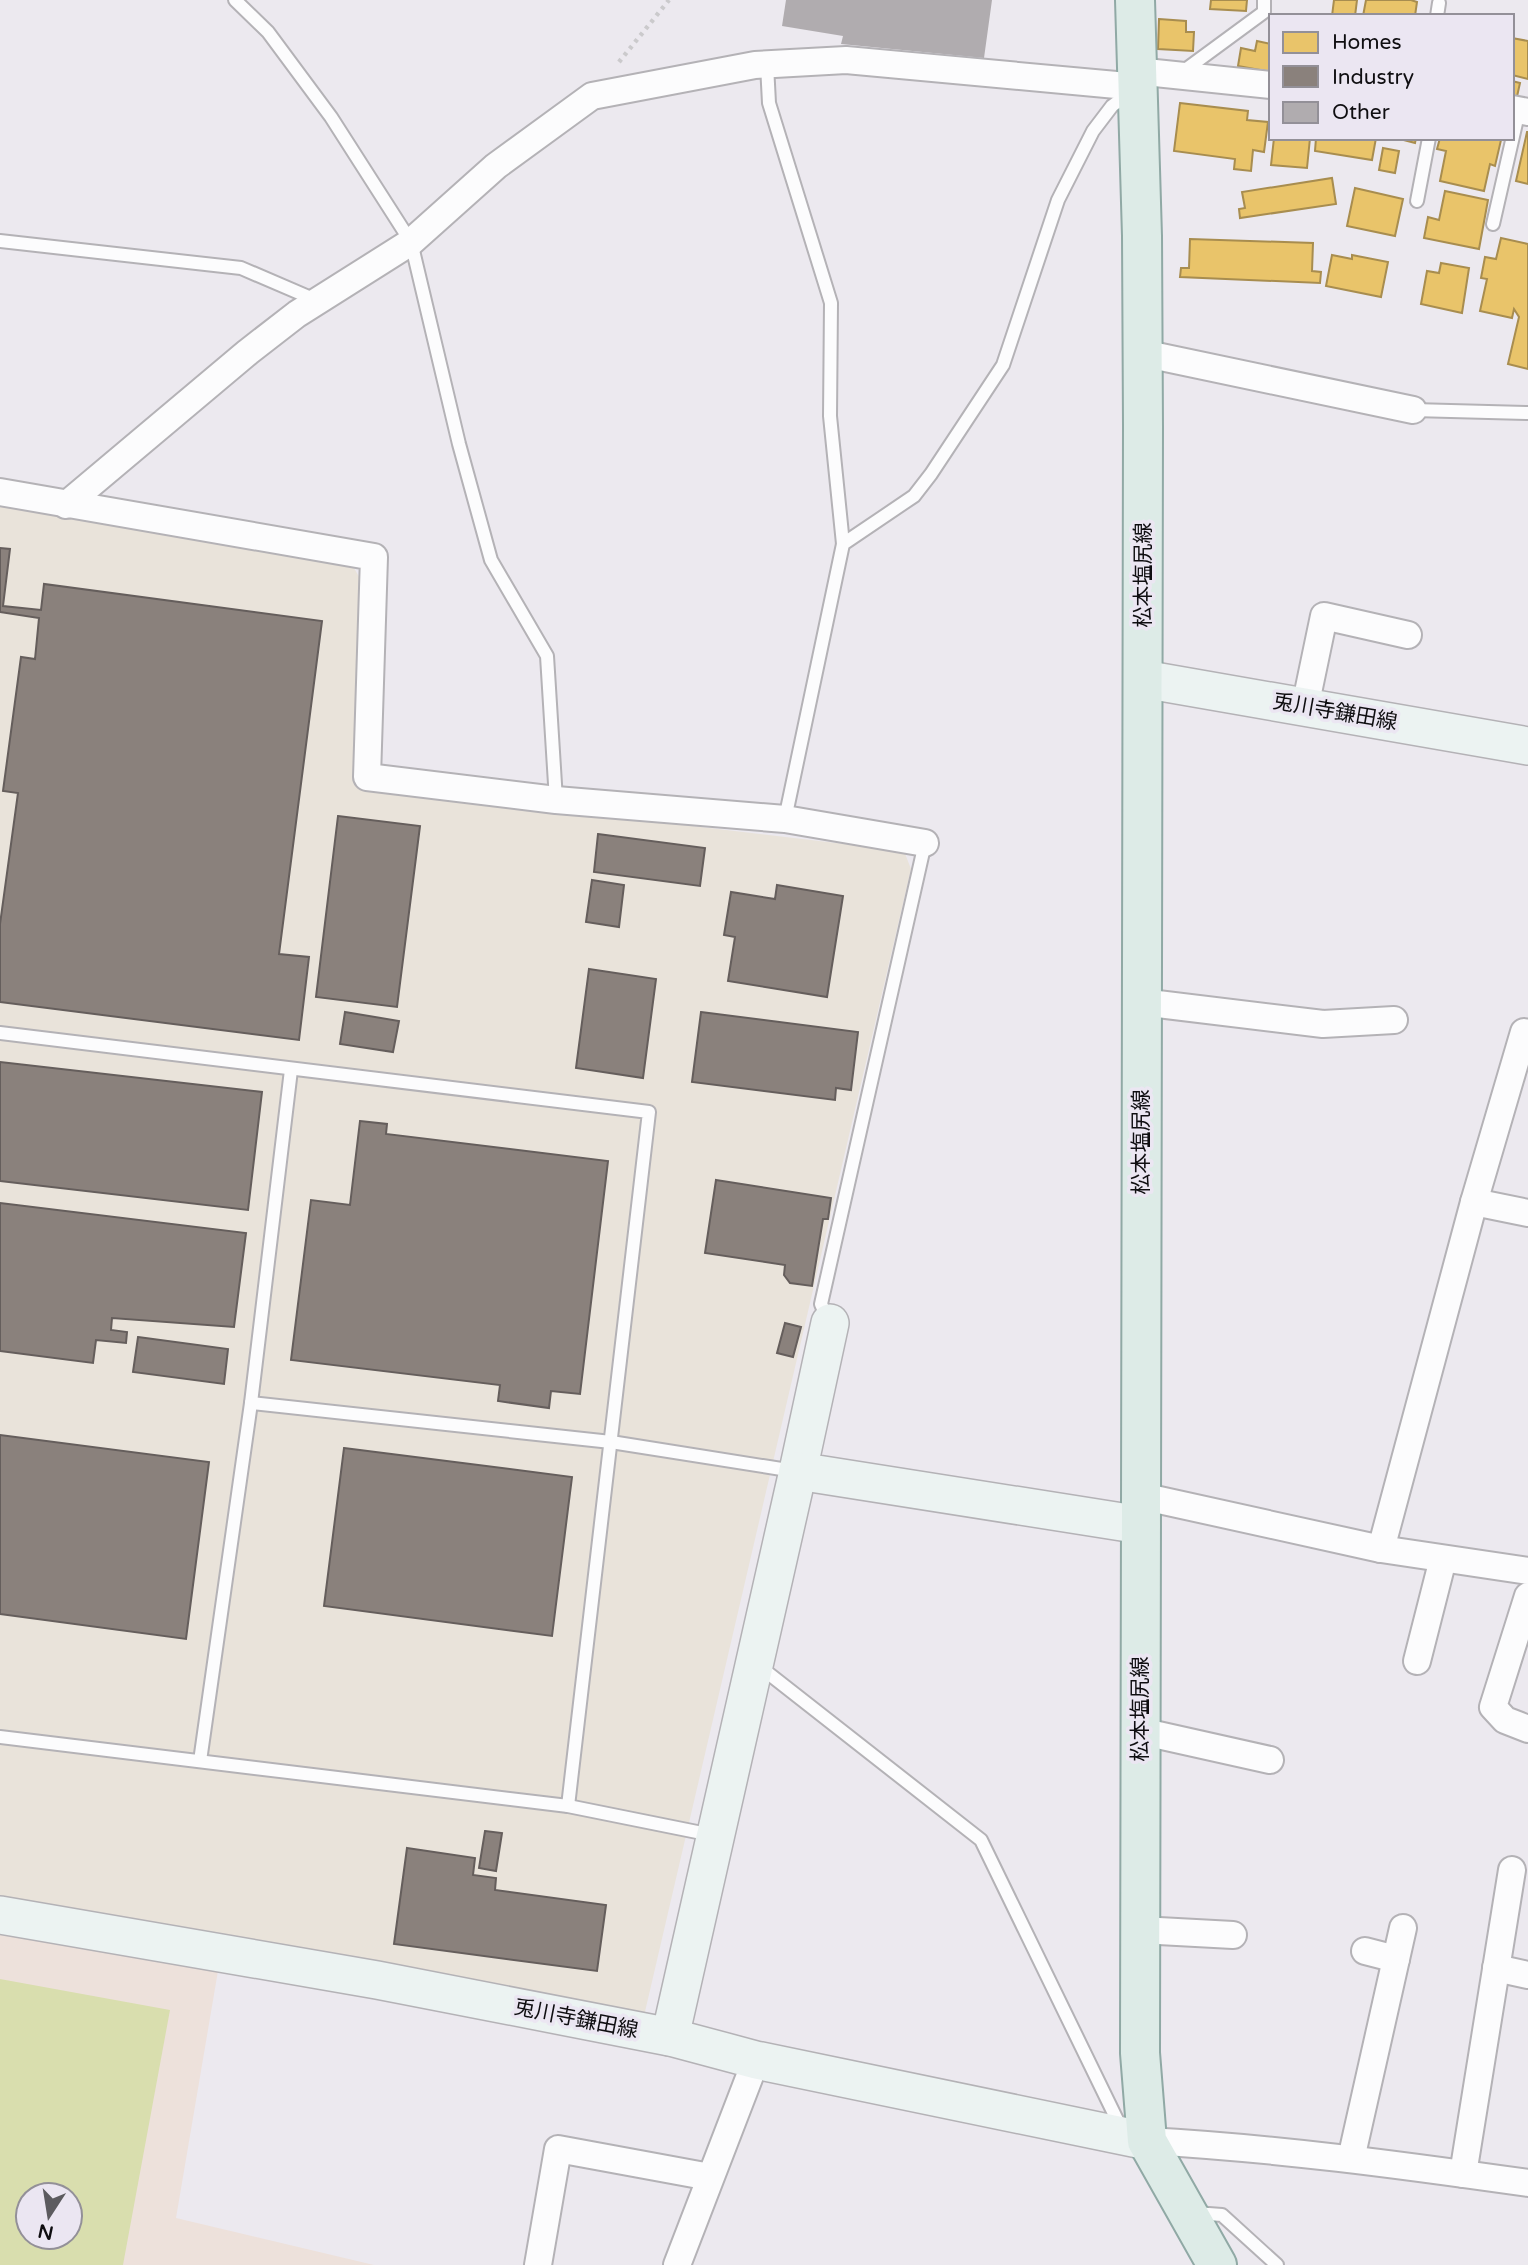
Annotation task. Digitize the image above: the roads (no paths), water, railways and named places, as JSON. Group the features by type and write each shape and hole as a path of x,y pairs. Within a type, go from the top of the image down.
{"main road":[{"name":"松本塩尻線","path":"1135,0 1142,353 1143,679 1140,2053 1136,2139 1187,2213 1217,2265"},
{"name":"兎川寺鎌田線","path":"1143,679 1528,746"},
{"path":"670,2037 830,1323"},
{"path":"798,1471 1141,1511"},
{"name":"兎川寺鎌田線","path":"0,1915 377,1980 670,2037 756,2060 1136,2139"}],"street":[{"path":"66,505 248,352 318,301 411,242 496,166 592,96 767,65 846,60 1137,79 1178,75 1269,85"},
{"path":"1142,353 1413,410"},
{"path":"0,492 374,558 366,777 556,800 785,819 925,843"},
{"path":"1305,707 1324,617 1408,635"},
{"path":"1141,1002 1323,1024 1394,1020"},
{"path":"1381,1549 1475,1202 1524,1032 1528,1033"},
{"path":"1475,1202 1528,1213"},
{"path":"1141,1511 1528,1571"},
{"path":"1417,1661 1443,1559"},
{"path":"1528,1596 1493,1707 1506,1720 1528,1729"},
{"path":"1140,1731 1270,1760"},
{"path":"1463,2174 1511,1870"},
{"path":"1351,2160 1403,1928"},
{"path":"1140,1930 1233,1935"},
{"path":"1364,1951 1396,1959"},
{"path":"1496,1968 1528,1975"},
{"path":"677,2265 756,2060"},
{"path":"1136,2139 1351,2160 1528,2183"},
{"path":"538,2265 558,2149 710,2177"}],"lane":[{"path":"235,0 268,32 331,117 411,242 459,444 491,560 547,656 556,800"},
{"path":"1178,75 1264,12 1264,0"},
{"path":"767,65 769,103 831,303 830,416 843,544 785,819"},
{"path":"843,544 914,496 1003,365 1058,200 1093,131 1137,79"},
{"path":"1514,135 1520,110"},
{"path":"1417,201 1429,140"},
{"path":"1493,224 1513,140"},
{"path":"0,241 241,268 318,301"},
{"path":"1413,410 1528,413"},
{"path":"830,1323 821,1304 925,843"},
{"path":"0,1033 649,1112 568,1806"},
{"path":"200,1761 251,1403 291,1070"},
{"path":"251,1403 611,1442 798,1471"},
{"path":"754,1662 981,1840 1136,2139"},
{"path":"0,1737 568,1806 716,1836"},
{"path":"1187,2213 1222,2215 1277,2265"}]}
